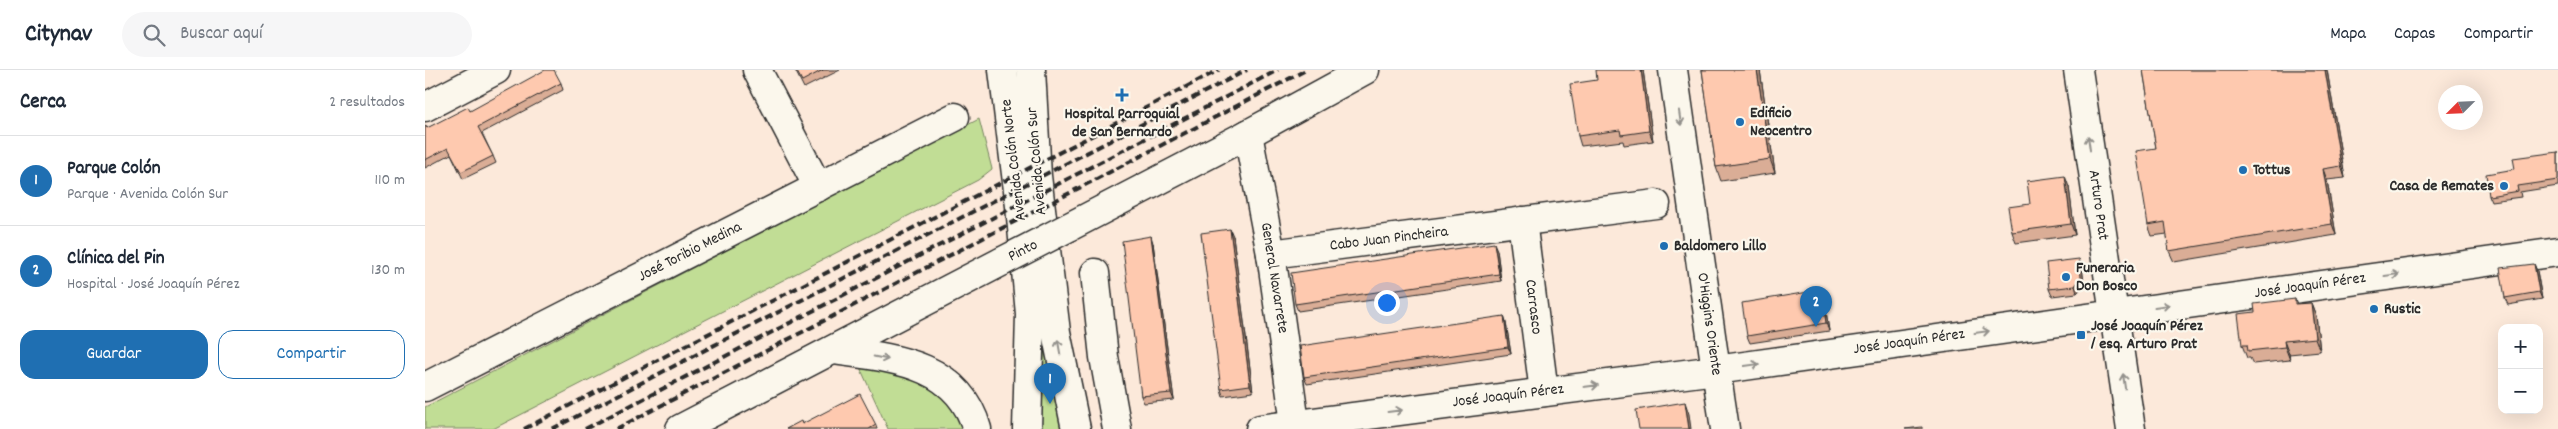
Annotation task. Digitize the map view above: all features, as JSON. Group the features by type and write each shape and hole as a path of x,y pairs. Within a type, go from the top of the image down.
{"main road":[{"path":"425,107 496,70"},
{"path":"757,70 818,186"},
{"name":"Avenida Colón Norte","path":"1003,70 1020,206 1029,304 1027,429"},
{"name":"Avenida Colón Sur","path":"1031,70 1037,176 1056,332 1076,429"},
{"name":"Pinto","path":"680,429 1248,134 1365,70"},
{"name":"O'Higgins Oriente","path":"1673,70 1725,429"},
{"name":"Arturo Prat","path":"2078,70 2131,429"},
{"name":"José Toribio Medina","path":"427,381 955,117"},
{"name":"General Navarrete","path":"1248,134 1271,254 1295,424"},
{"name":"Cabo Juan Pincheira","path":"1271,254 1656,204"},
{"name":"Carrasco","path":"1522,221 1544,392"},
{"name":"José Joaquín Pérez","path":"1260,429 1716,370 2558,252"},
{"path":"1095,274 1104,357 1117,429"},
{"path":"833,350 910,364 941,378 963,398 977,429"}],"green space":[{"path":"979,119 992,169 978,180 493,429 425,429 425,407"},
{"path":"1047,350 1066,429 1039,429 1044,353"},
{"path":"858,363 912,376 948,394 968,429 888,429"}],"building":[{"path":"545,70 554,70 561,83 478,127 493,156 461,172 448,148 425,160 425,125 427,128 468,107 470,111"},
{"path":"796,70 823,70 802,81"},
{"path":"1596,70 1641,70 1649,131 1621,135 1620,130 1578,136 1570,84 1597,80"},
{"name":"Edificio Neocentro","path":"1702,70 1757,70 1770,159 1716,167"},
{"name":"Tottus","path":"2143,70 2325,70 2341,166 2323,169 2332,224 2169,251 2165,222 2148,225 2136,151 2156,148"},
{"path":"2558,152 2558,180 2517,186 2518,191 2489,196 2486,174 2515,169 2513,158"},
{"path":"2065,176 2071,224 2012,232 2008,207 2030,204 2027,181"},
{"path":"1230,229 1250,385 1221,389 1201,233"},
{"path":"1151,236 1171,393 1141,396 1122,241"},
{"path":"1494,243 1499,274 1295,304 1291,273"},
{"name":"Funeraria Don Bosco","path":"2079,259 2081,277 2075,286 2049,289 2046,263"},
{"path":"2534,264 2539,292 2505,298 2500,268"},
{"path":"1821,290 1826,323 1747,336 1742,303"},
{"path":"2295,299 2295,304 2311,303 2315,338 2284,341 2285,347 2248,351 2247,345 2242,345 2238,314 2255,312 2254,304"},
{"path":"1504,316 1508,347 1304,377 1300,346"},
{"path":"860,394 876,425 869,429 786,429 801,421 802,424"},
{"path":"1685,402 1689,429 1639,429 1636,410"},
{"path":"1922,427 1922,429 1905,429"}],"railway":[{"path":"524,429 1219,70"},
{"path":"552,429 1247,70"},
{"path":"585,429 1278,70"},
{"path":"616,429 1306,70"}],"place":[{"name":"Hospital Parroquial de San Bernardo","path":"1122,95"},
{"name":"Edificio Neocentro","path":"1740,122"},
{"name":"Tottus","path":"2243,170"},
{"name":"Casa de Remates","path":"2504,186"},
{"name":"Baldomero Lillo","path":"1664,246"},
{"name":"Funeraria Don Bosco","path":"2066,277"},
{"name":"Rustic","path":"2374,309"},
{"name":"Clínica del Pin","path":"1816,327"},
{"name":"José Joaquín Pérez / esq. Arturo Prat","path":"2081,335"},
{"name":"Parque Colón","path":"1050,404"}]}
